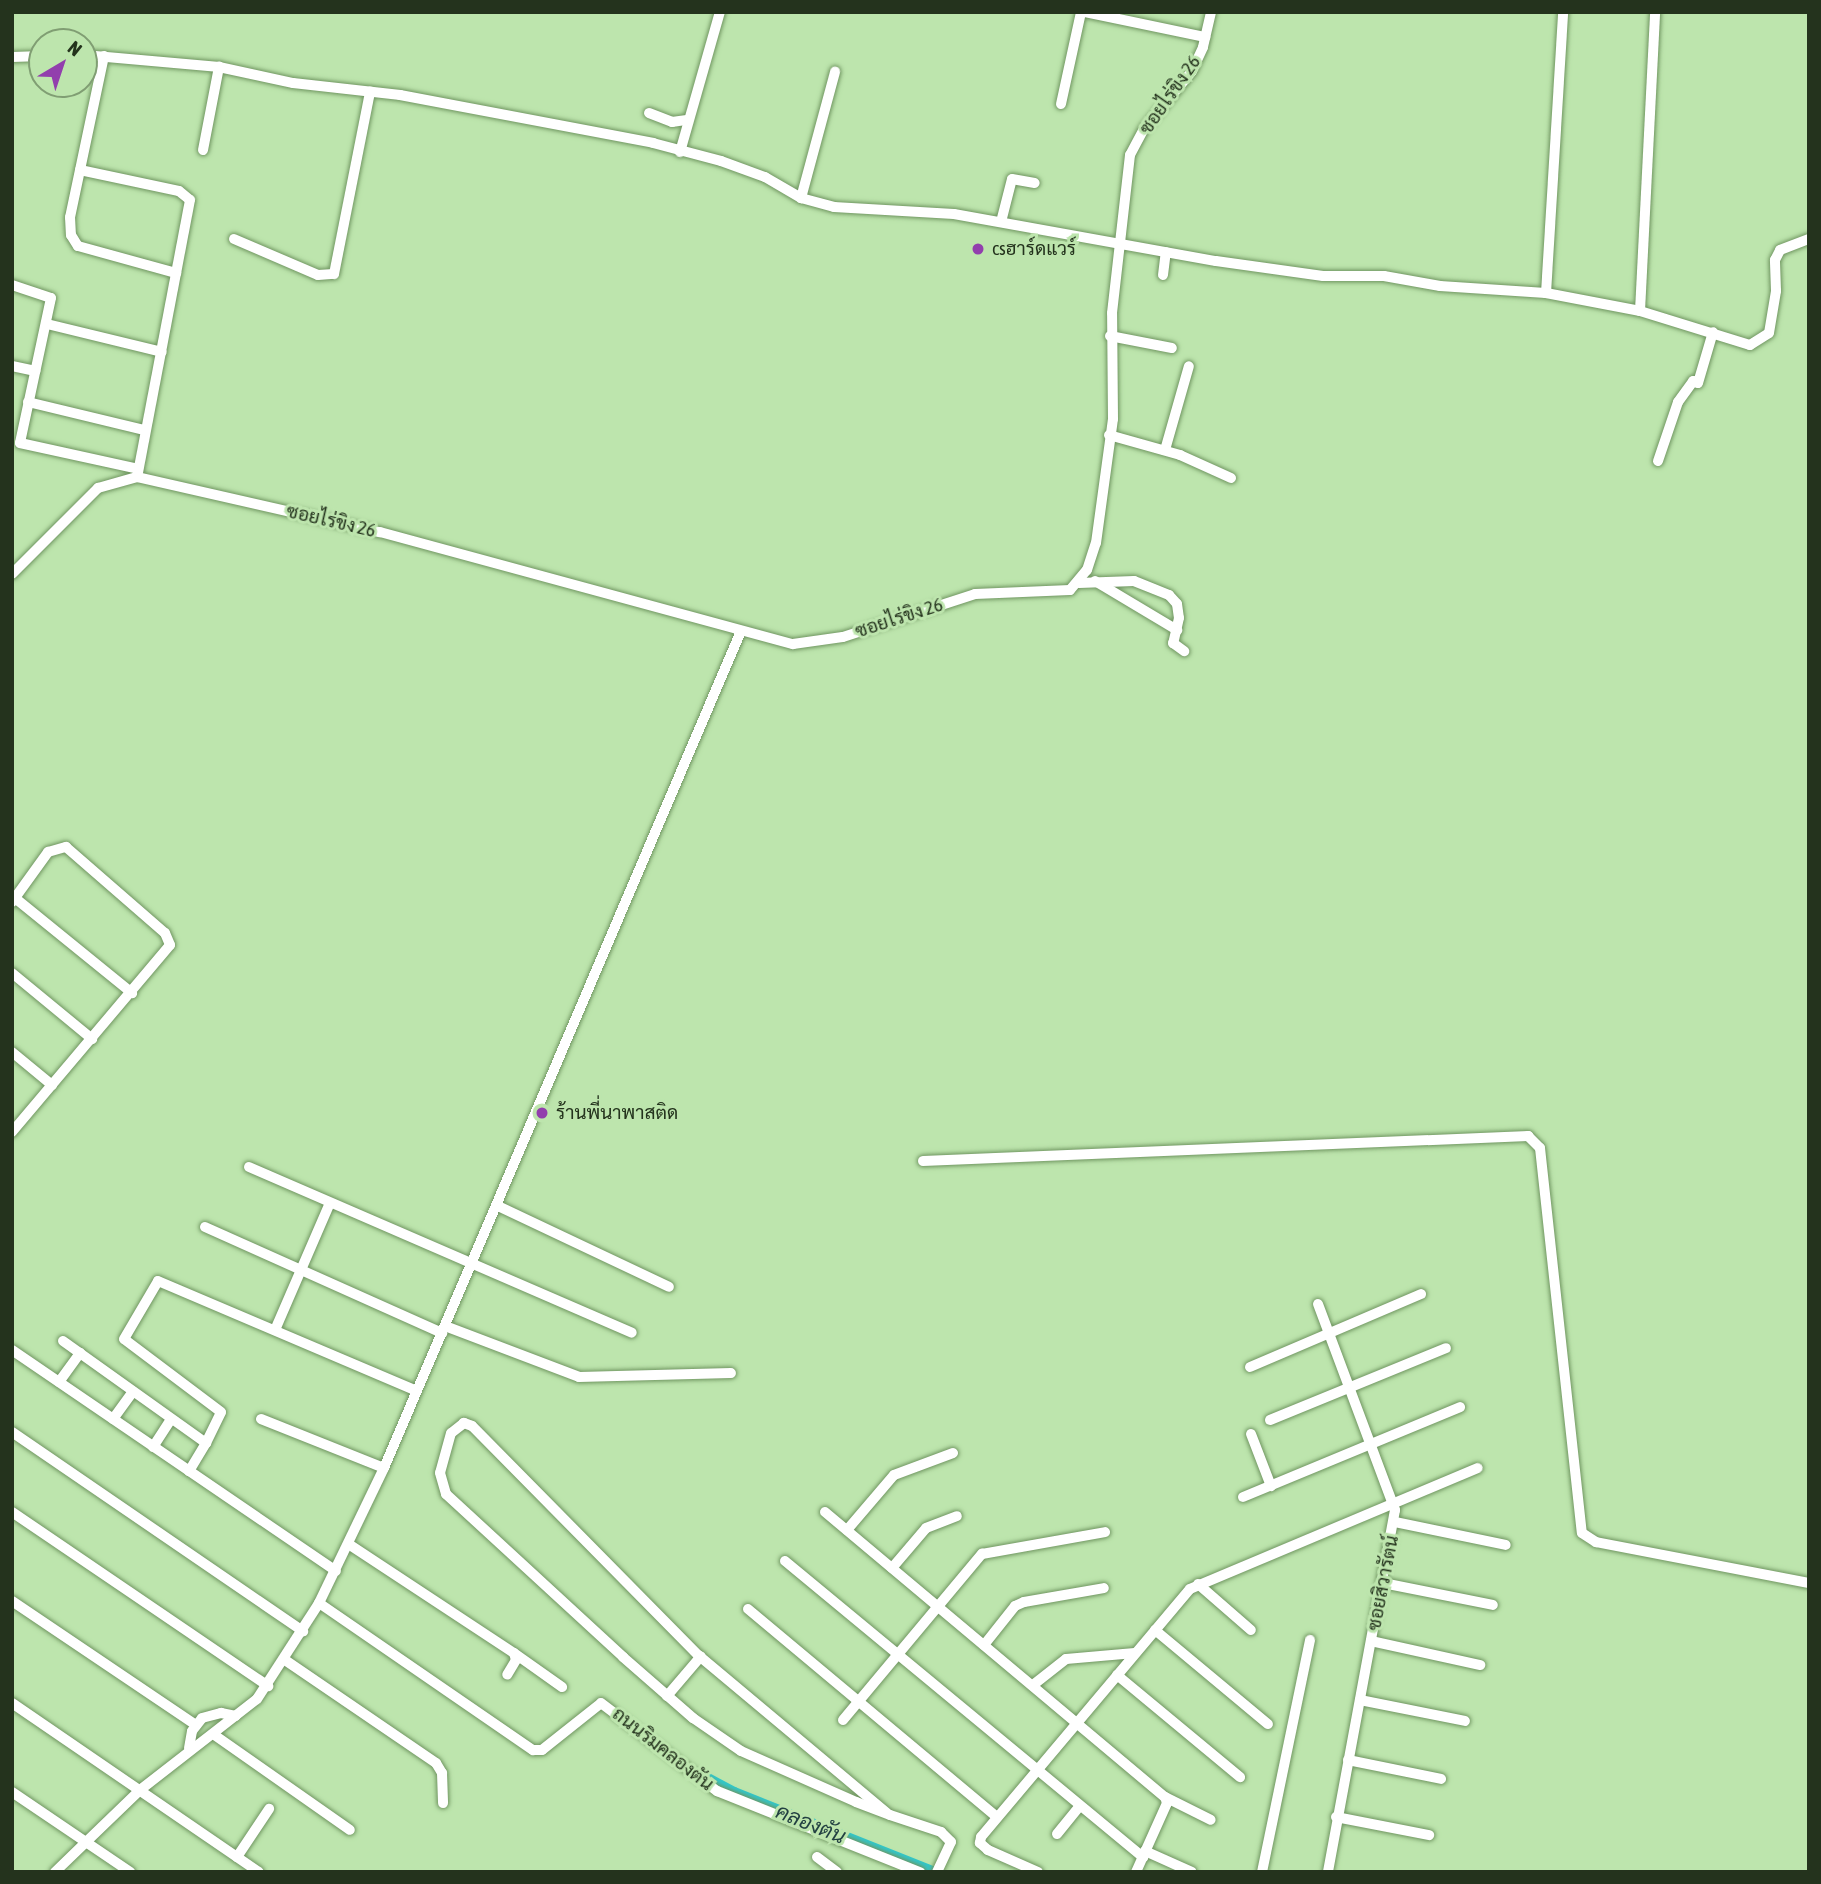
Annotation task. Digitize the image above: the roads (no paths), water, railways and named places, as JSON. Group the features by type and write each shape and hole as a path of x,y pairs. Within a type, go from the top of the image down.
{"street":[{"path":"681,148 720,12"},
{"path":"1060,104 1083,12 1205,37"},
{"name":"ซอยไร่ขิง 26","path":"12,574 98,488 136,475 380,532 793,644 815,644 975,594 1061,592 1079,583 1096,543 1113,419 1111,336 1130,155 1144,129 1192,71 1211,12"},
{"path":"1546,293 1563,12"},
{"path":"1641,307 1655,12"},
{"path":"98,56 219,67 681,148 765,177 834,207 1003,214 1121,238 1166,252 1323,276 1384,276 1440,286 1546,293 1641,307 1750,345 1769,333 1776,291 1774,260 1780,250 1809,239"},
{"path":"104,56 70,217 71,234 78,246 176,273"},
{"path":"203,150 219,67"},
{"path":"801,194 803,178 835,72"},
{"path":"234,239 269,250 318,275 334,274 370,92"},
{"path":"649,113 686,124"},
{"path":"12,285 51,298 28,402 23,445 136,475 190,200 185,194 80,170"},
{"path":"1003,214 1012,179 1035,183"},
{"path":"1163,275 1166,252"},
{"path":"47,324 162,352"},
{"path":"1658,461 1678,402 1693,381 1698,383 1713,332"},
{"path":"1111,336 1172,348"},
{"path":"12,366 36,371"},
{"path":"1165,450 1189,366"},
{"path":"28,402 144,430"},
{"path":"1109,435 1165,450 1231,478"},
{"path":"1095,581 1177,630"},
{"path":"1079,583 1134,581 1169,595 1177,604 1177,630 1173,643 1184,651"},
{"path":"55,1872 189,1748 236,1716 268,1686 319,1604 351,1545 498,1206 741,631"},
{"path":"13,1131 132,993 164,954 170,939 66,847 48,852 14,900 132,993"},
{"path":"12,973 92,1039"},
{"path":"12,1052 52,1085"},
{"path":"923,1161 1528,1136 1540,1148 1582,1534 1596,1542 1809,1583"},
{"path":"249,1167 472,1266 632,1333"},
{"path":"275,1330 330,1203"},
{"path":"498,1206 669,1287"},
{"path":"205,1227 444,1329 579,1377 731,1373"},
{"path":"189,1471 221,1412 124,1339 150,1288 158,1281 167,1281 417,1391"},
{"path":"1250,1367 1421,1294"},
{"name":"ซอยสิวารัตน์","path":"1318,1304 1373,1443 1394,1504 1395,1522 1336,1817 1328,1872"},
{"path":"63,1341 206,1443"},
{"path":"1270,1420 1446,1348"},
{"path":"12,1350 336,1571"},
{"path":"59,1382 80,1353"},
{"path":"113,1419 133,1391"},
{"path":"1243,1497 1460,1407"},
{"path":"153,1447 171,1419"},
{"path":"261,1419 384,1468"},
{"path":"887,1813 701,1656 471,1426 464,1423 452,1433 440,1473 446,1493 667,1696 741,1751 887,1813 948,1836 951,1842 937,1872"},
{"path":"12,1432 303,1631"},
{"path":"1251,1434 1271,1486"},
{"path":"847,1530 894,1475 953,1453"},
{"path":"1038,1872 980,1843 996,1816 1155,1630 1198,1584 1478,1468"},
{"path":"12,1512 268,1686"},
{"path":"825,1512 1165,1797 1211,1819"},
{"path":"892,1569 926,1528 957,1516"},
{"path":"1395,1522 1506,1545"},
{"path":"843,1720 982,1554 991,1549 1105,1532"},
{"path":"351,1545 562,1687"},
{"path":"785,1561 1080,1806 1144,1854 1192,1872"},
{"path":"1383,1583 1493,1605"},
{"path":"1198,1584 1251,1630"},
{"path":"984,1645 1014,1606 1104,1588"},
{"path":"12,1601 196,1725"},
{"name":"ถนนริมคลองตัน","path":"319,1604 533,1750 542,1750 601,1703 717,1791 920,1872"},
{"path":"748,1609 996,1816"},
{"path":"1155,1630 1268,1724"},
{"path":"1262,1872 1310,1640"},
{"path":"1371,1641 1480,1665"},
{"path":"507,1675 516,1660 514,1653"},
{"path":"1033,1685 1066,1659 1135,1653"},
{"path":"667,1696 701,1656"},
{"path":"285,1660 436,1763 442,1773 443,1804"},
{"path":"1117,1675 1240,1777"},
{"path":"1360,1700 1465,1721"},
{"path":"12,1703 259,1872"},
{"path":"189,1748 196,1725 211,1714 236,1716"},
{"path":"213,1734 350,1830"},
{"path":"1348,1759 1441,1779"},
{"path":"12,1792 130,1872"},
{"path":"1136,1872 1167,1803 1165,1797"},
{"path":"1057,1834 1080,1806"},
{"path":"237,1857 269,1809"},
{"path":"1336,1817 1429,1835"},
{"path":"817,1857 837,1872"}],"waterway":[{"name":"คลองตัน","path":"704,1776 734,1792 935,1872"}],"place":[{"name":"csฮาร์ดแวร์","path":"978,249"},
{"name":"ร้านพี่นาพาสติด","path":"542,1113"}]}
